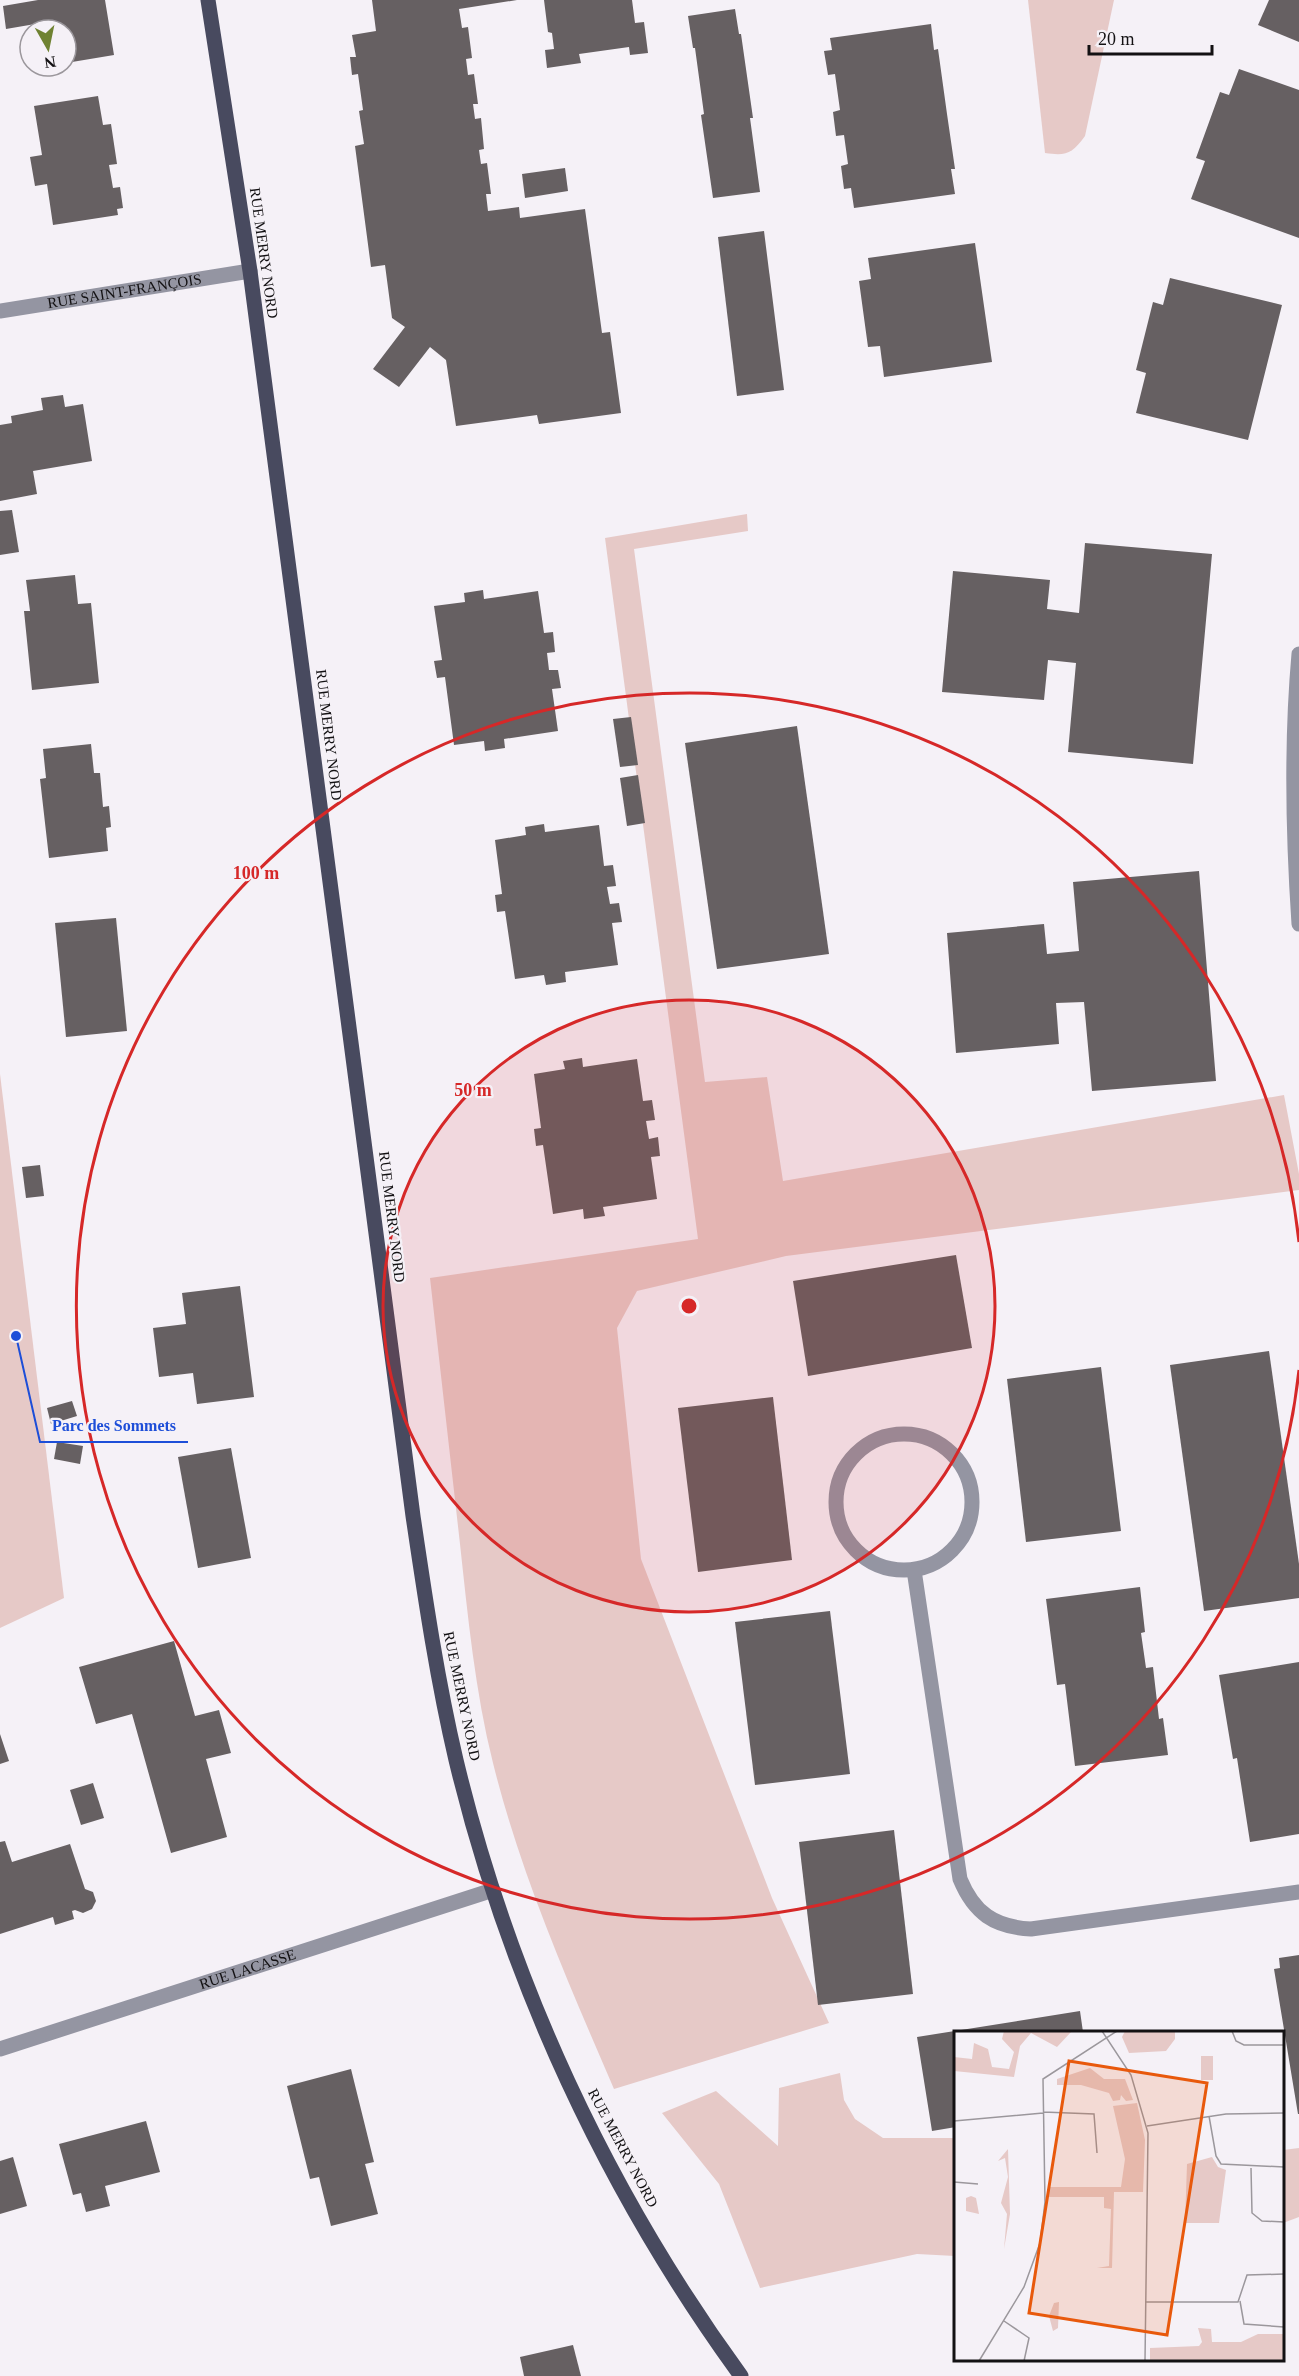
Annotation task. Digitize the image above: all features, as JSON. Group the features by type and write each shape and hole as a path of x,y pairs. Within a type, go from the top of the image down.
{"main road":[{"name":"RUE MERRY NORD","path":"208,0 250,271 413,1515 442,1694 456,1760 493,1890 538,2012 586,2121 667,2266 741,2376"}],"street":[{"name":"RUE SAINT-FRANÇOIS","path":"0,311 250,271"},
{"path":"1299,654 1294,772 1299,924"},
{"path":"912,1434 933,1440 951,1452 964,1470 972,1490 972,1512 969,1522 965,1533 952,1551 934,1563 914,1570 890,1569 868,1561 850,1545 839,1525 835,1501 840,1478 852,1458 870,1442 890,1435 912,1434"},
{"path":"914,1570 960,1879 967,1896 979,1911 994,1921 1012,1928 1031,1929 1299,1892"},
{"name":"RUE LACASSE","path":"0,2049 493,1890"}],"shaded area":[{"path":"1028,0 1114,0 1085,136 1076,147 1063,154 1045,153"},
{"path":"747,514 748,531 634,549 705,1082 767,1077 783,1181 1284,1095 1299,1174 1299,1190 786,1256 637,1291 617,1328 641,1559 772,1898 829,2023 614,2089 531,1888 493,1763 469,1626 430,1278 698,1239 605,538"},
{"path":"0,1074 64,1598 0,1628"},
{"path":"840,2073 844,2100 855,2119 883,2138 954,2138 954,2256 917,2254 760,2288 719,2184 662,2113 716,2091 778,2146 779,2088"},
{"path":"1299,2148 1299,2217 1284,2223 1284,2150"}],"building":[{"path":"38,0 105,0 114,55 78,61 78,18 18,18 18,27 6,29 3,6"},
{"path":"372,0 517,0 459,9 462,28 468,27 472,58 466,59 468,75 474,74 478,104 473,104 475,119 481,118 484,149 479,150 481,164 487,163 491,194 486,194 488,211 519,207 520,218 585,209 602,333 610,332 621,413 539,424 537,415 456,426 446,360 430,347 399,387 373,369 405,327 392,318 385,265 371,267 355,146 364,144 359,111 363,110 358,74 352,75 350,57 356,57 352,35 376,31"},
{"path":"544,0 632,0 635,23 644,22 648,53 630,55 629,47 579,54 581,63 547,68 545,50 554,49 552,33 548,32"},
{"path":"1269,0 1299,0 1299,42 1258,25"},
{"path":"735,9 739,34 741,34 753,118 750,118 760,192 713,198 701,115 704,114 695,48 693,48 688,16"},
{"path":"931,24 934,50 938,49 955,169 951,169 955,194 854,208 851,188 844,189 841,166 848,164 844,135 836,136 833,112 840,110 835,74 828,75 824,51 832,50 830,38"},
{"path":"1239,69 1299,90 1299,238 1191,199 1205,161 1196,158 1220,92 1229,95"},
{"path":"98,96 103,125 111,124 117,164 109,165 113,188 120,187 123,208 117,209 118,215 53,225 47,184 35,186 30,157 42,155 34,106"},
{"path":"565,168 568,191 525,198 522,174"},
{"path":"764,231 784,390 737,396 718,237"},
{"path":"975,243 992,362 884,377 880,346 868,347 859,281 871,279 868,258"},
{"path":"1170,278 1282,305 1248,440 1136,413 1146,373 1136,370 1153,302 1163,305"},
{"path":"63,395 65,407 83,404 92,461 33,471 37,494 0,501 0,425 12,423 11,416 43,410 41,398"},
{"path":"12,510 19,552 0,555 0,511"},
{"path":"1085,543 1212,554 1193,764 1068,752 1076,663 1048,660 1044,700 942,692 953,571 1050,580 1047,609 1079,613"},
{"path":"75,575 78,604 91,603 99,683 32,690 24,611 30,611 26,580"},
{"path":"483,590 484,599 538,591 544,633 553,632 555,652 547,653 549,670 558,670 561,688 552,689 558,731 504,739 505,748 485,751 484,741 454,745 445,677 437,678 434,661 442,660 434,606 465,602 464,593"},
{"path":"631,717 638,765 620,767 613,719"},
{"path":"797,726 829,954 717,969 685,743"},
{"path":"91,744 94,773 100,773 103,807 109,806 111,827 106,828 108,851 49,858 40,779 46,778 43,749"},
{"path":"638,775 645,823 627,826 620,778"},
{"path":"544,824 545,832 599,825 604,866 613,865 616,886 607,887 610,904 619,903 622,922 612,923 618,965 565,972 566,982 546,985 544,975 515,979 505,911 497,912 495,895 502,894 495,840 526,835 525,827"},
{"path":"1199,871 1216,1081 1092,1091 1084,1002 1056,1003 1059,1044 956,1053 947,933 1044,924 1047,954 1079,951 1073,882"},
{"path":"116,918 127,1031 66,1037 55,923"},
{"path":"582,1058 583,1067 637,1059 643,1101 652,1100 655,1120 646,1121 649,1139 658,1137 660,1156 651,1157 657,1199 603,1207 605,1216 584,1219 583,1209 553,1214 543,1145 536,1146 534,1129 541,1128 534,1074 565,1069 563,1061"},
{"path":"40,1165 44,1196 26,1198 22,1167"},
{"path":"956,1255 972,1348 808,1376 793,1281"},
{"path":"240,1286 254,1397 197,1404 193,1373 159,1377 153,1328 186,1324 182,1293"},
{"path":"1269,1351 1299,1564 1299,1598 1204,1611 1170,1365"},
{"path":"1101,1367 1121,1531 1026,1542 1007,1379"},
{"path":"773,1397 792,1560 698,1572 678,1408"},
{"path":"72,1401 77,1416 51,1424 47,1408"},
{"path":"57,1442 83,1446 80,1464 54,1459"},
{"path":"231,1448 251,1558 198,1568 178,1457"},
{"path":"1140,1587 1145,1632 1141,1633 1146,1668 1153,1667 1159,1719 1163,1718 1168,1755 1075,1766 1065,1684 1057,1685 1046,1599"},
{"path":"830,1611 850,1774 755,1785 735,1622"},
{"path":"174,1641 195,1716 219,1710 231,1753 206,1759 227,1837 171,1853 132,1714 96,1724 79,1667"},
{"path":"1299,1662 1299,1834 1250,1842 1237,1758 1233,1759 1219,1675"},
{"path":"0,1734 9,1761 0,1764"},
{"path":"93,1783 104,1818 81,1825 70,1790"},
{"path":"894,1830 913,1994 818,2005 799,1842"},
{"path":"5,1841 12,1862 70,1844 85,1889 93,1892 96,1901 92,1909 83,1913 72,1911 74,1919 55,1925 53,1917 0,1934 0,1842"},
{"path":"1299,1955 1298,2114 1274,1969 1280,1968 1279,1958"},
{"path":"1080,2011 1083,2031 955,2031"},
{"path":"954,2031 954,2127 932,2131 917,2037"},
{"path":"351,2069 374,2162 365,2164 378,2214 331,2226 319,2177 310,2179 287,2086"},
{"path":"146,2121 160,2172 105,2186 110,2206 86,2212 81,2193 73,2195 59,2144"},
{"path":"13,2157 27,2206 0,2214 0,2161"},
{"path":"573,2345 581,2376 524,2376 520,2357"}],"place":[{"name":"Parc des Sommets","path":"16,1336"}]}
